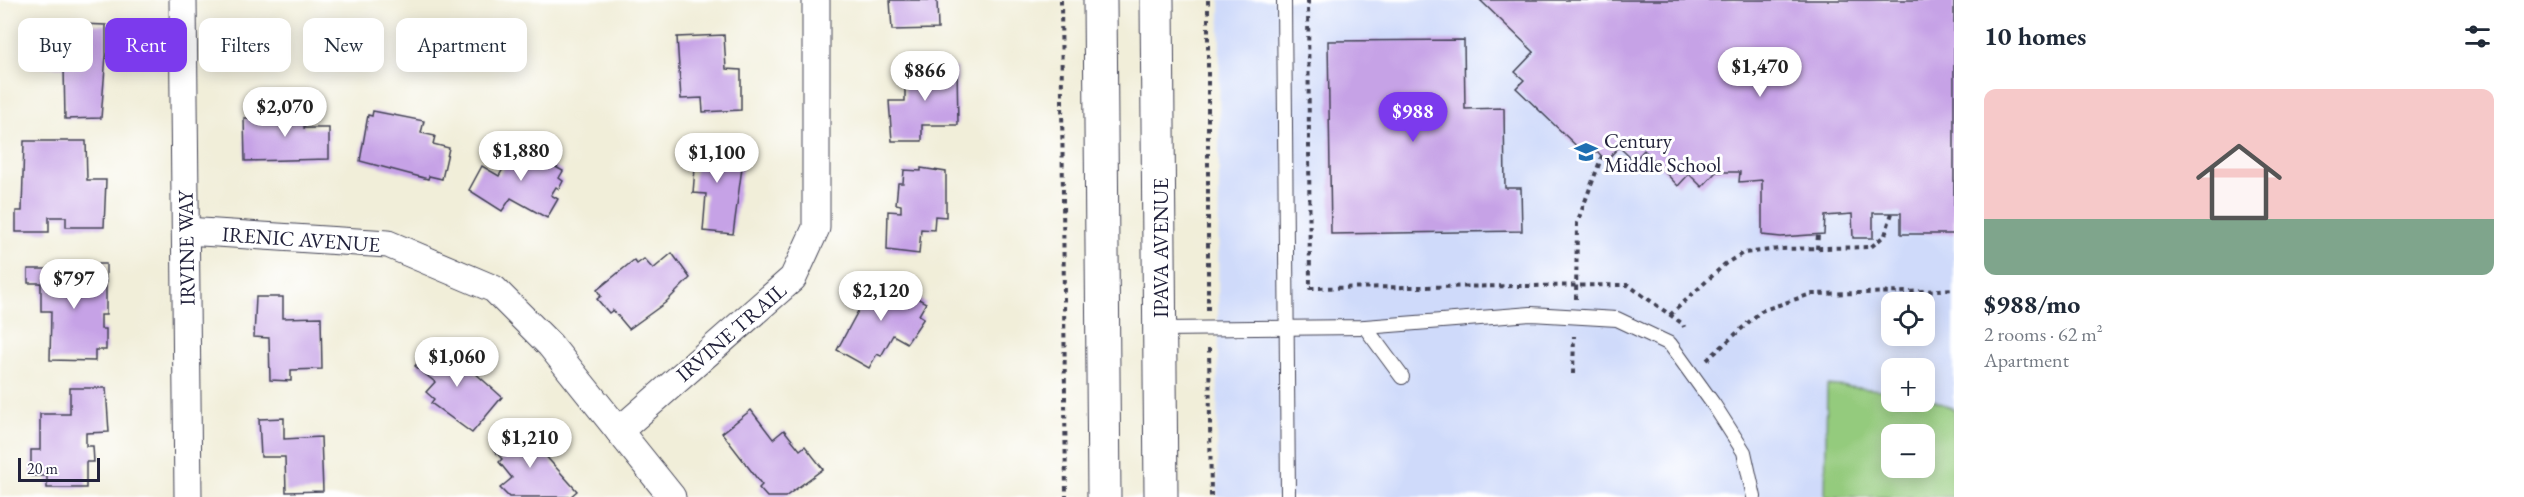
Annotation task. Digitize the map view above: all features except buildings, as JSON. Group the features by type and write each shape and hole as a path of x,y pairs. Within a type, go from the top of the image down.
{"street":[{"name":"IRVINE WAY","path":"183,0 188,497"},
{"name":"IRVINE TRAIL","path":"619,431 793,278 816,228 816,0"},
{"path":"1100,0 1104,497"},
{"name":"IPAVA AVENUE","path":"1157,0 1161,497"},
{"name":"IRENIC AVENUE","path":"186,231 388,244 494,289 550,345 672,497"}],"lane":[{"path":"1284,0 1288,497"},
{"path":"1160,328 1365,327 1531,314 1617,319 1670,344 1714,405 1744,452 1754,497"},
{"path":"1365,327 1401,376"}],"path":[{"path":"1060,0 1066,497"},
{"path":"1208,0 1211,497"},
{"path":"1308,0 1310,288 1628,285 1683,324 1687,335"},
{"path":"1573,374 1577,223 1602,156"},
{"path":"1670,315 1725,264 1743,253 1779,249 1871,247 1885,235 1892,213"},
{"path":"1817,249 1818,234"},
{"path":"1701,367 1718,348 1761,311 1811,294 1954,289"}],"shaded area":[{"name":"Century Middle School","path":"1220,0 1954,0 1954,497 1217,497"}],"green space":[{"path":"1827,385 1881,390 1881,412 1935,412 1935,400 1954,409 1954,497 1825,497"}],"place":[{"name":"Century Middle School","path":"1586,152"}]}
